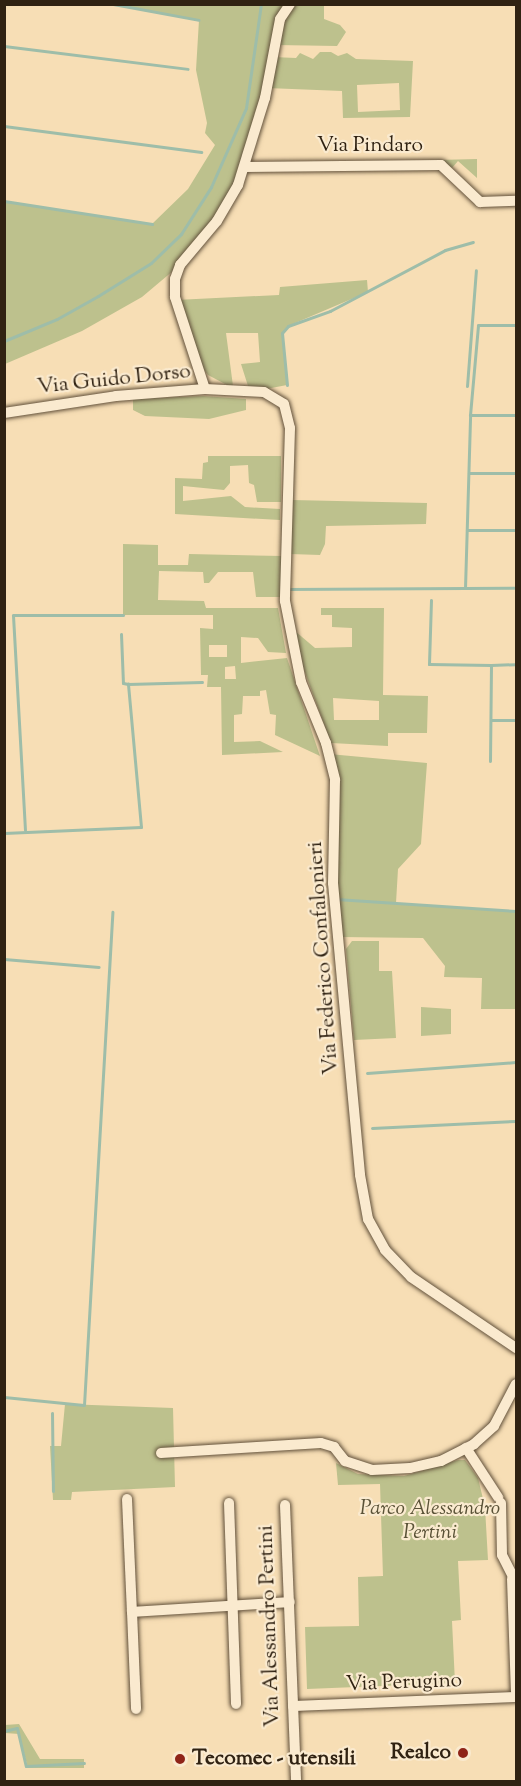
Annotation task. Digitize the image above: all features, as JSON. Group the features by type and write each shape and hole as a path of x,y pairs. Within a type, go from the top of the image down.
{"street":[{"name":"Via Guido Dorso","path":"4,413 116,396 205,389 175,297 175,279 180,265 224,211 245,167 265,98 280,19 290,4"},
{"name":"Via Pindaro","path":"245,167 441,165 480,202 516,201"},
{"name":"Via Federico Confalonieri","path":"205,389 273,395 284,404 289,419 285,601 301,682 326,743 335,780 333,883 360,1174 368,1218 385,1250 411,1277 516,1348"},
{"path":"161,1453 321,1443 334,1447 345,1461 372,1470 410,1468 441,1461 466,1448 494,1425 516,1384"},
{"path":"466,1448 499,1500 502,1555 514,1581 516,1691"},
{"path":"127,1499 136,1709"},
{"path":"229,1503 236,1704"},
{"name":"Via Alessandro Pertini","path":"285,1505 296,1782"},
{"path":"132,1611 290,1602"},
{"name":"Via Perugino","path":"292,1706 516,1697"}],"green space":[{"path":"113,5 324,5 324,19 340,25 346,32 337,46 276,45 273,57 296,58 300,53 313,59 320,52 331,52 338,56 347,53 356,59 413,61 410,117 343,118 342,91 267,88 238,185 180,265 142,297 82,331 5,364 5,201 152,224 188,189 215,145 205,133 207,123 196,70 199,20","holes":["399,83 400,110 358,112 357,85"]},
{"path":"477,159 477,178 458,161 452,168 437,160"},
{"path":"367,280 368,292 288,326 282,333 287,385 266,389 248,386 241,364 260,362 258,333 226,333 233,386 227,385 208,375 199,363 176,300 279,295 280,287"},
{"path":"203,396 246,399 246,410 209,419 145,416 133,410 133,399"},
{"path":"208,456 281,456 281,502 257,502 254,485 249,483 248,465 230,466 230,483 224,490 183,486 183,501 231,496 245,507 280,509 280,520 175,514 175,478 202,479 203,463 208,462"},
{"path":"292,500 427,503 426,524 326,526 325,544 320,555 290,554"},
{"path":"123,544 158,545 158,565 188,565 189,554 282,556 282,597 256,597 253,572 218,572 209,583 204,583 203,572 159,571 158,600 204,601 206,608 278,608 286,653 268,652 258,638 241,637 241,663 287,658 320,756 275,735 276,715 270,714 266,690 260,691 260,696 243,696 242,714 234,715 234,742 260,741 283,752 222,755 221,687 207,687 208,675 201,675 200,628 213,629 213,615 123,615","holes":["209,645 227,645 227,657 209,657","235,666 236,679 225,679 225,667"]},
{"path":"321,608 384,608 383,695 428,696 427,733 388,733 388,746 331,743 303,667 295,631 315,648 352,647 352,628 332,627 332,615 321,615","holes":["333,698 379,701 379,720 334,720"]},
{"path":"329,754 427,763 421,844 398,869 396,903 516,911 516,1009 481,1009 482,978 444,977 445,966 423,938 340,937"},
{"path":"352,941 379,941 379,971 392,971 396,1038 354,1040 346,949"},
{"path":"421,1007 451,1009 451,1034 421,1036"},
{"path":"65,1404 173,1408 175,1487 72,1492 71,1500 53,1500 50,1446 61,1446"},
{"name":"Parco Alessandro Pertini","path":"465,1460 478,1478 485,1507 488,1560 458,1561 461,1620 452,1621 455,1683 307,1689 305,1627 359,1626 358,1577 383,1576 380,1484 338,1485 336,1463 358,1474 404,1476"},
{"path":"19,1724 40,1759 84,1759 84,1768 28,1768 19,1734 5,1733 5,1725"}],"waterway":[{"path":"113,4 199,20"},
{"path":"4,341 57,319 98,296 151,263 181,234 211,187 246,108 261,4"},
{"path":"4,46 188,69"},
{"path":"4,126 201,152"},
{"path":"4,201 152,224"},
{"path":"287,385 282,333 288,326 330,311 445,250 473,242"},
{"path":"467,386 476,270"},
{"path":"465,588 470,415 478,325 516,325"},
{"path":"470,415 516,415"},
{"path":"469,473 516,473"},
{"path":"467,530 516,530"},
{"path":"287,589 516,588"},
{"path":"431,600 429,664 491,665"},
{"path":"25,830 13,615 123,615"},
{"path":"121,634 123,683 128,684"},
{"path":"490,761 491,665 516,664"},
{"path":"4,833 141,827 128,684 202,682"},
{"path":"491,720 516,720"},
{"path":"336,899 516,911"},
{"path":"4,1397 84,1405 112,912"},
{"path":"4,959 99,967"},
{"path":"367,1073 516,1062"},
{"path":"372,1128 516,1121"},
{"path":"52,1413 53,1491"},
{"path":"4,1731 17,1728 26,1766 84,1763"}],"place":[{"name":"Realco","path":"463,1753"},
{"name":"Tecomec - utensili","path":"180,1759"}]}
